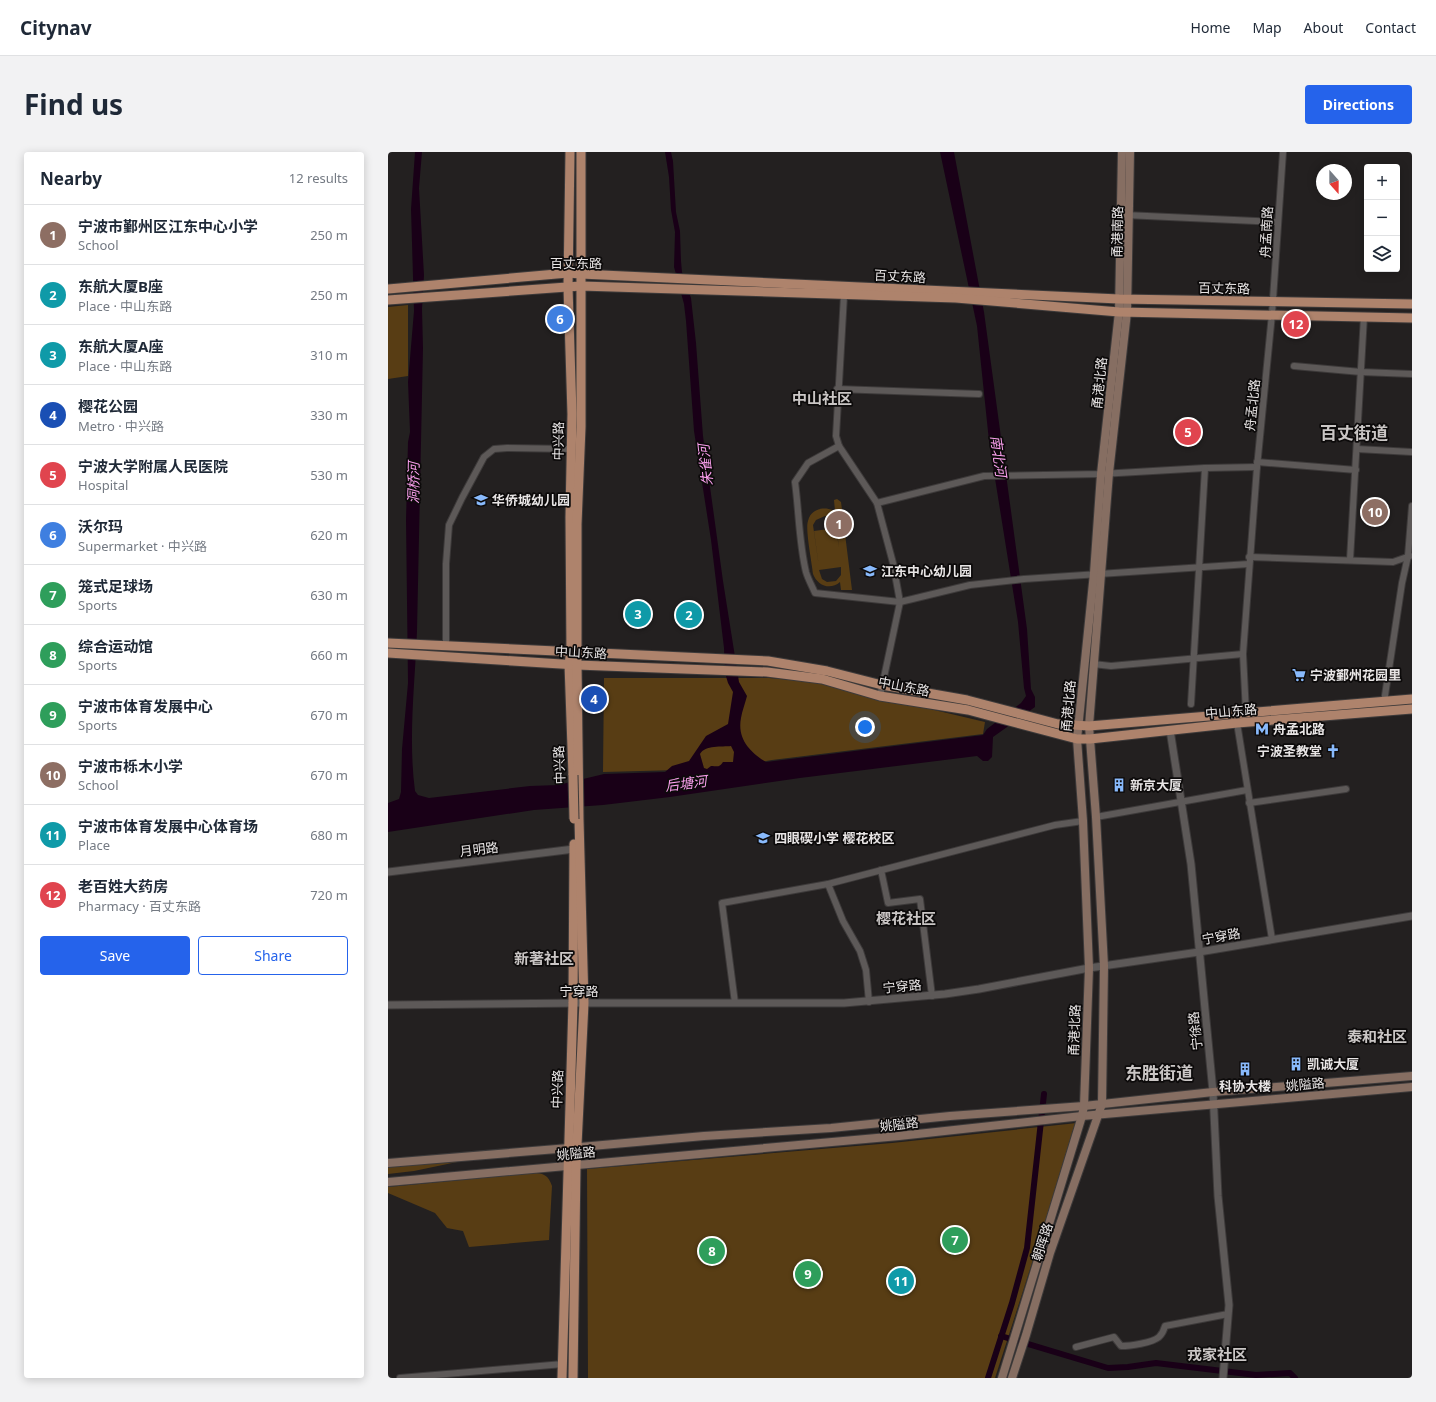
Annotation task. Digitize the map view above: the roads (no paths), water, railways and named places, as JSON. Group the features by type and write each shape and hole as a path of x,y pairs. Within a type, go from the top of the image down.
{"main road":[{"name":"中兴路","path":"570,152 568,287 572,414 571,449 574,652"},
{"name":"中兴路","path":"562,1378 572,1165 584,1003 576,819 573,665 581,427 581,152"},
{"name":"甬港南路","path":"1122,152 1120,215 1124,299"},
{"name":"甬港南路","path":"1123,312 1129,215 1130,152"},
{"name":"百丈东路","path":"391,289 581,274 959,295 994,301 1123,312 1412,318"},
{"name":"百丈东路","path":"391,300 581,286 844,295 959,295 987,293 1124,299 1412,304"},
{"name":"甬港北路","path":"1099,1115 1102,1104 1104,966 1096,817 1089,726 1097,573 1105,474 1123,312"},
{"name":"甬港北路","path":"1082,1116 1084,1106 1088,968 1083,821 1077,739 1097,573"},
{"name":"中山东路","path":"392,643 768,662 827,671 882,685 967,700 1058,724 1078,726 1412,699"},
{"name":"中山东路","path":"392,654 573,665 767,672 822,679 880,696 968,710 1077,739 1412,708"},
{"name":"中兴路","path":"573,1148 574,849 576,819"},
{"name":"姚隘路","path":"388,1163 704,1136 831,1128 950,1116 1084,1106 1213,1092 1412,1076"},
{"name":"姚隘路","path":"388,1182 899,1136 1082,1116 1412,1087"},
{"name":"朝晖路","path":"1012,1378 1050,1253 1099,1115"},
{"name":"朝晖路","path":"1002,1378 1017,1333 1082,1116"},
{"name":"中兴路","path":"572,1165 573,1378"}],"street":[{"name":"舟孟南路","path":"1272,314 1277,222 1283,152"},
{"path":"1120,215 1277,222"},
{"path":"844,295 837,389 836,436 839,446 877,503 893,563 900,602 880,696"},
{"name":"舟孟北路","path":"1246,713 1242,654 1257,465 1272,314"},
{"path":"1350,560 1364,316"},
{"path":"1294,366 1361,372 1412,374"},
{"path":"837,389 979,394"},
{"path":"839,446 808,463 795,482 799,531 807,574 815,593 900,602 970,585 1010,580 1249,564"},
{"path":"446,645 446,564 449,525 484,457 494,449 571,449"},
{"path":"1357,449 1412,452"},
{"path":"877,503 984,476 1105,474 1257,465 1356,470"},
{"path":"1191,704 1205,468"},
{"path":"1384,702 1402,583 1410,556 1412,506"},
{"path":"1249,557 1393,562 1410,556"},
{"path":"1093,664 1111,666 1242,654"},
{"path":"1237,723 1272,939"},
{"name":"宁徐路","path":"1170,730 1191,864 1214,1104 1218,1196 1229,1306 1223,1378"},
{"path":"1249,803 1346,789"},
{"path":"1096,817 1247,790"},
{"path":"735,1003 722,903 828,884 1055,825 1083,821"},
{"name":"月明路","path":"388,872 574,849"},
{"path":"881,870 888,902 920,899 932,996"},
{"path":"828,884 843,922 860,951 866,970 869,1002"},
{"name":"宁穿路","path":"388,1005 869,1002 932,996 979,989 1088,968 1199,952 1412,916"},
{"path":"1076,1346 1114,1337 1121,1346 1130,1346 1155,1339 1160,1336 1164,1326 1228,1314"},
{"path":"400,1378 563,1364"}],"water":[{"path":"415,152 422,152 419,188 424,275 422,309 423,348 417,631 412,731 413,771 415,791 418,795 429,798 530,786 558,785 604,774 665,772 672,766 689,761 706,736 728,724 733,692 725,673 724,648 711,540 694,431 686,321 684,304 674,267 675,232 671,210 669,177 665,152 671,152 673,161 676,212 680,231 682,272 691,298 703,436 723,581 739,682 747,696 740,726 743,739 746,744 755,754 766,762 983,735 987,729 1021,703 1026,696 1018,622 989,441 977,326 940,152 954,152 984,312 1027,629 1031,689 1035,697 1035,707 993,737 992,757 988,761 983,761 977,756 800,778 670,797 603,805 534,810 388,832 388,803 399,799 401,792 402,749 408,683 406,520 408,442 410,432 408,382 414,311 411,209","holes":["731,746 734,752 733,762 723,762 719,766 711,766 707,769 704,768 700,754 706,749"]}],"waterway":[{"path":"988,1378 1012,1303 1027,1248 1044,1094"},
{"path":"1001,1336 1108,1368 1156,1363 1256,1375 1290,1373 1295,1378"}],"place":[{"name":"沃尔玛","path":"560,319"},
{"name":"老百姓大药房","path":"1296,324"},
{"name":"宁波大学附属人民医院","path":"1188,432"},
{"name":"华侨城幼儿园","path":"481,500"},
{"name":"宁波市栎木小学","path":"1375,512"},
{"name":"宁波市鄞州区江东中心小学","path":"839,524"},
{"name":"江东中心幼儿园","path":"870,571"},
{"name":"东航大厦A座","path":"638,614"},
{"name":"东航大厦B座","path":"689,615"},
{"name":"宁波鄞州花园里","path":"1299,675"},
{"name":"樱花公园","path":"594,699"},
{"name":"舟孟北路","path":"1262,729"},
{"name":"宁波圣教堂","path":"1333,751"},
{"name":"新京大厦","path":"1119,785"},
{"name":"四眼碶小学 樱花校区","path":"763,838"},
{"name":"凯诚大厦","path":"1296,1064"},
{"name":"科协大楼","path":"1245,1069"},
{"name":"笼式足球场","path":"955,1240"},
{"name":"综合运动馆","path":"712,1251"},
{"name":"宁波市体育发展中心","path":"808,1274"},
{"name":"宁波市体育发展中心体育场","path":"901,1281"}],"district":[{"name":"中山社区","path":"822,398"},
{"name":"百丈街道","path":"1354,432"},
{"name":"樱花社区","path":"906,918"},
{"name":"新著社区","path":"544,958"},
{"name":"泰和社区","path":"1377,1036"},
{"name":"东胜街道","path":"1159,1072"},
{"name":"戎家社区","path":"1217,1354"}],"water label":[{"name":"南北河","path":"999,456"},
{"name":"朱雀河","path":"705,465"},
{"name":"洞桥河","path":"413,483"},
{"name":"后塘河","path":"686,783"}]}
